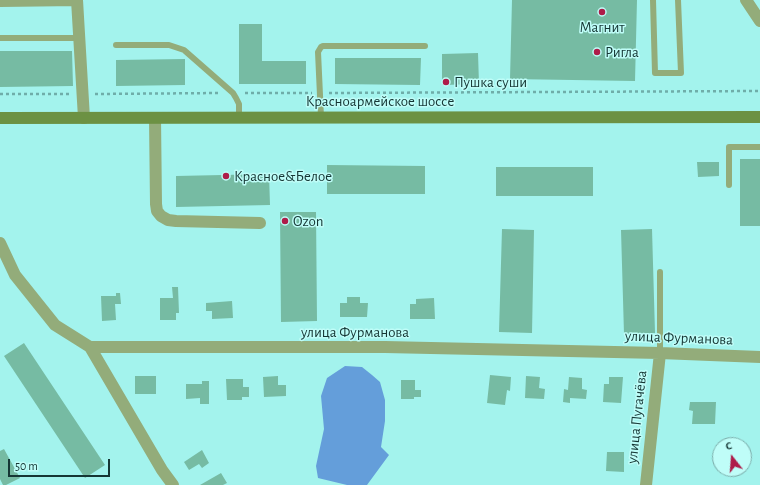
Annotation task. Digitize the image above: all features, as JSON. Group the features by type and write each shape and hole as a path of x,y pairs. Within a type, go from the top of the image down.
{"street":[{"path":"0,1 78,0 84,118"},
{"path":"746,0 760,20"},
{"name":"Красноармейское шоссе","path":"0,118 760,117"},
{"path":"155,118 156,204 157,211 161,216 168,220 176,221 260,223"},
{"path":"0,243 15,275 55,325 90,347 162,470 173,485"},
{"name":"улица Фурманова","path":"90,347 377,347 660,353 760,357"},
{"name":"улица Пугачёва","path":"646,485 660,353"}],"lane":[{"path":"653,0 655,73 681,73 678,0"},
{"path":"0,38 79,38"},
{"path":"116,45 169,45 184,50 233,93 239,104 239,117"},
{"path":"321,117 318,52 324,46 425,46"},
{"path":"729,185 729,147 760,147"},
{"path":"660,272 660,353"}],"path":[{"path":"0,94 760,91"}],"water":[{"path":"345,366 362,367 372,375 380,382 385,400 385,421 381,447 389,455 367,485 347,485 318,478 316,466 324,429 321,396 327,378"}],"building":[{"path":"512,0 637,0 635,81 510,79"},
{"path":"239,24 262,24 262,61 306,61 306,84 239,84"},
{"path":"0,51 72,51 73,86 0,87"},
{"path":"478,53 479,84 442,85 442,54"},
{"path":"335,58 421,58 420,85 335,84"},
{"path":"185,59 185,85 116,86 116,60"},
{"path":"740,159 760,159 760,226 740,226"},
{"path":"697,162 719,162 719,176 698,177"},
{"path":"327,165 425,166 425,194 327,194"},
{"path":"496,167 593,167 593,196 496,196"},
{"path":"269,174 270,205 176,207 176,176"},
{"path":"280,212 316,212 317,321 281,322"},
{"path":"502,229 534,230 532,333 499,332"},
{"path":"652,229 655,333 624,334 621,230"},
{"path":"172,287 178,287 179,313 176,313 176,320 160,320 160,298 173,298"},
{"path":"116,293 120,293 121,304 115,304 116,320 102,321 101,296 116,296"},
{"path":"347,297 360,297 360,303 368,303 367,317 340,317 340,303 347,303"},
{"path":"434,298 435,319 410,319 410,304 416,304 416,299"},
{"path":"232,301 233,318 212,319 212,311 206,311 206,303"},
{"path":"24,343 105,465 85,478 4,356"},
{"path":"490,375 511,377 510,391 507,390 505,405 487,403"},
{"path":"135,376 156,376 156,394 135,394"},
{"path":"278,376 278,385 286,385 286,396 264,397 263,377"},
{"path":"526,376 540,377 539,388 545,389 544,399 525,398"},
{"path":"569,377 582,378 582,389 587,390 586,399 570,398 570,403 563,402 564,389 568,390"},
{"path":"609,377 623,377 621,403 603,402 604,384 609,384"},
{"path":"226,379 243,379 243,387 249,387 249,397 242,397 242,400 227,400"},
{"path":"401,380 415,380 415,390 421,390 421,397 414,397 414,399 401,399"},
{"path":"202,381 209,381 209,404 200,404 200,398 186,399 186,384 202,384"},
{"path":"690,402 716,402 715,424 692,424 693,411 689,410"},
{"path":"4,449 20,478 6,485 3,485 0,479 0,451"},
{"path":"202,450 209,463 202,468 199,464 189,470 184,462"},
{"path":"607,452 624,452 624,472 606,471"},
{"path":"221,473 227,483 223,485 200,485"}],"place":[{"name":"Магнит","path":"602,12"},
{"name":"Ригла","path":"597,52"},
{"name":"Пушка суши","path":"446,82"},
{"name":"Красное&Белое","path":"226,176"},
{"name":"Ozon","path":"285,221"}]}
